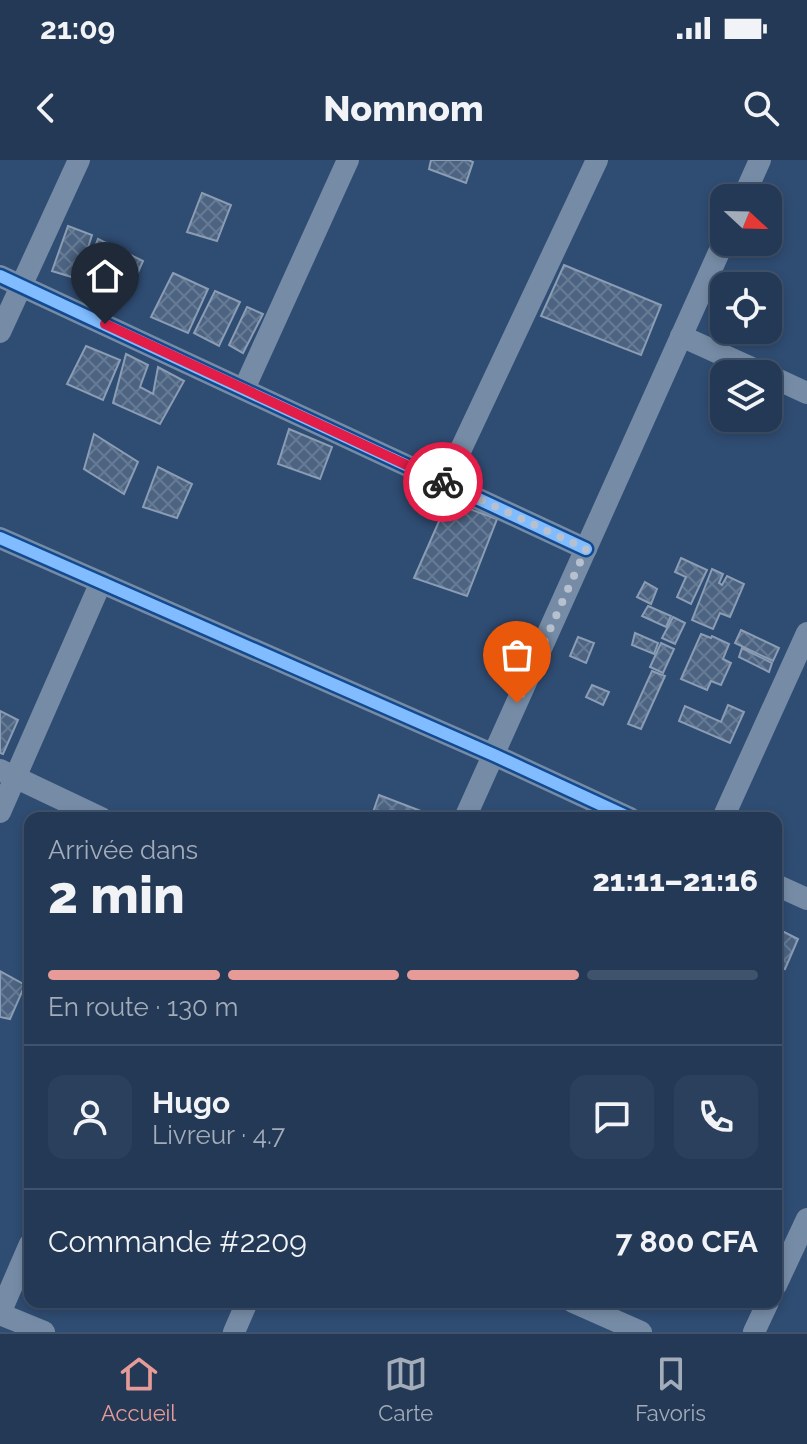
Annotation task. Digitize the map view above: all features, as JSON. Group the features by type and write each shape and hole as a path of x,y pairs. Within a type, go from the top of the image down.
{"street":[{"path":"0,332 79,160"},
{"path":"244,389 348,160"},
{"path":"445,483 597,160"},
{"path":"749,184 760,160"},
{"path":"468,812 717,256"},
{"path":"0,276 586,549"},
{"path":"681,336 734,360"},
{"path":"782,382 807,393"},
{"path":"0,538 617,812"},
{"path":"0,812 8,773 101,582"},
{"path":"726,812 807,633"},
{"path":"8,773 89,812"},
{"path":"782,888 807,899"},
{"path":"782,1272 807,1219"},
{"path":"24,1258 0,1313 44,1332"},
{"path":"234,1332 244,1308"},
{"path":"587,1308 641,1332"},
{"path":"754,1332 765,1308"}],"building":[{"path":"431,160 473,162 466,183 429,169"},
{"path":"202,193 231,205 217,241 187,232"},
{"path":"68,226 92,235 78,279 52,271"},
{"path":"98,239 143,261 128,295 85,273"},
{"path":"564,265 661,305 641,355 541,316"},
{"path":"173,273 208,289 188,333 151,317"},
{"path":"215,291 240,302 219,346 194,333"},
{"path":"247,307 263,314 243,353 229,345"},
{"path":"86,346 120,360 103,400 67,384"},
{"path":"126,354 148,365 140,387 153,394 158,367 184,381 160,424 113,403"},
{"path":"289,429 332,447 320,479 278,464"},
{"path":"94,434 138,462 124,494 84,469"},
{"path":"158,467 192,484 177,518 143,507"},
{"path":"448,501 497,519 467,596 414,578"},
{"path":"681,558 707,570 691,604 677,597 686,577 675,572"},
{"path":"712,569 723,574 719,583 722,585 727,576 744,584 730,617 720,613 713,629 692,620"},
{"path":"645,582 657,589 651,604 637,597"},
{"path":"648,606 671,616 666,627 642,616"},
{"path":"673,617 685,623 675,644 662,638"},
{"path":"741,630 779,648 773,661 735,643"},
{"path":"635,633 658,643 654,654 632,645"},
{"path":"701,634 729,644 723,659 731,663 721,685 711,681 707,690 681,679"},
{"path":"578,637 594,643 586,663 570,656"},
{"path":"661,643 674,649 663,673 650,667"},
{"path":"742,648 772,663 769,672 739,657"},
{"path":"652,671 665,676 641,729 628,724"},
{"path":"592,685 609,692 603,705 586,697"},
{"path":"728,705 744,712 730,743 679,721 685,706 721,722"},
{"path":"0,711 18,720 3,754 0,753"},
{"path":"379,795 423,812 373,812"},
{"path":"782,931 798,939 785,969 782,967"},
{"path":"0,971 24,987 10,1019 0,1017"}],"cycle path":[{"path":"0,276 586,549"},
{"path":"0,538 617,812"}],"way so far":[{"path":"443,482 586,549 517,703"}],"route":[{"path":"105,324 443,482"}]}
